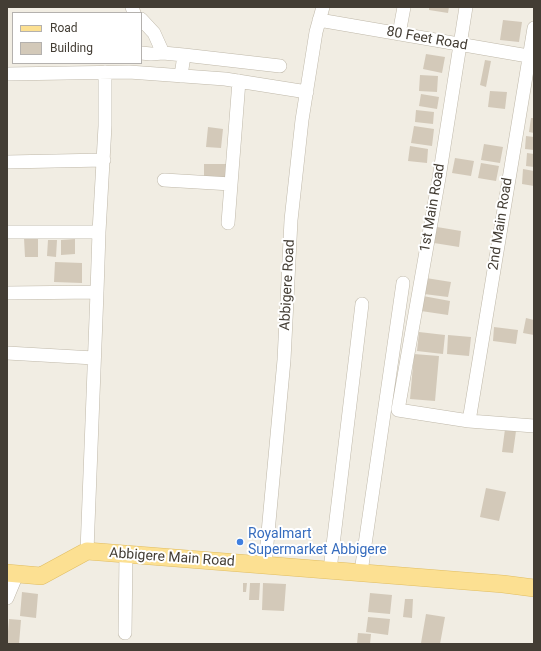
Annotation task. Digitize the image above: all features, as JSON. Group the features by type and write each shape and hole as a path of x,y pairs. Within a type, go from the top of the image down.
{"main road":[{"name":"Abbigere Main Road","path":"87,551 361,572 534,588"},
{"path":"12,574 41,576 87,551"}],"street":[{"name":"Abbigere Road","path":"265,565 284,360 291,220 306,92 319,20 323,7"},
{"path":"399,34 404,7"},
{"name":"1st Main Road","path":"466,7 398,410 469,421"},
{"path":"142,20 154,33 163,53"},
{"name":"80 Feet Road","path":"319,20 532,57"},
{"name":"2nd Main Road","path":"469,421 532,57 534,28"},
{"path":"142,53 163,53 280,66"},
{"path":"181,76 184,55"},
{"path":"87,551 98,232 104,160 104,72"},
{"path":"7,74 129,72 239,81 306,92"},
{"path":"228,223 239,81"},
{"path":"7,162 104,160"},
{"path":"164,180 231,184"},
{"path":"7,232 98,232"},
{"path":"361,572 403,283"},
{"path":"7,293 97,292"},
{"path":"330,570 362,304"},
{"path":"7,353 94,358"},
{"path":"469,421 534,426"},
{"path":"125,633 126,554"},
{"path":"7,598 12,574"}],"building":[{"path":"429,7 449,7 448,13 429,10"},
{"path":"503,20 522,22 519,42 500,40"},
{"path":"426,54 445,57 442,73 423,69"},
{"path":"485,60 491,61 486,87 480,85"},
{"path":"420,75 438,76 437,92 419,91"},
{"path":"490,91 507,92 505,109 488,107"},
{"path":"421,94 439,97 437,109 419,106"},
{"path":"416,110 434,112 433,124 415,122"},
{"path":"531,118 534,118 534,133 529,132"},
{"path":"414,126 434,129 432,146 411,143"},
{"path":"208,127 223,129 221,148 206,147"},
{"path":"526,136 534,137 534,150 525,149"},
{"path":"484,144 503,147 500,163 481,160"},
{"path":"410,146 428,149 427,163 408,161"},
{"path":"527,153 534,154 534,167 526,166"},
{"path":"455,158 474,161 471,176 452,173"},
{"path":"481,163 499,166 496,181 478,178"},
{"path":"204,164 226,164 225,179 204,178"},
{"path":"523,169 534,171 534,186 522,184"},
{"path":"437,227 461,231 459,247 434,243"},
{"path":"24,238 38,238 38,257 25,257"},
{"path":"75,239 75,254 61,255 61,240"},
{"path":"48,240 57,240 56,257 47,256"},
{"path":"55,262 82,263 82,283 54,282"},
{"path":"426,278 451,282 448,297 424,294"},
{"path":"423,296 450,301 448,315 421,311"},
{"path":"526,318 534,320 534,335 523,333"},
{"path":"494,327 518,330 516,344 493,341"},
{"path":"419,332 445,335 443,354 417,351"},
{"path":"448,335 471,337 469,356 447,354"},
{"path":"414,354 439,356 435,401 410,399"},
{"path":"505,429 516,431 513,453 502,452"},
{"path":"486,488 506,492 499,521 480,517"},
{"path":"243,583 247,583 246,592 243,592"},
{"path":"250,583 260,583 259,600 249,600"},
{"path":"263,583 286,584 284,611 262,610"},
{"path":"22,592 38,594 36,618 20,616"},
{"path":"370,593 392,595 390,614 368,612"},
{"path":"405,599 413,599 412,618 403,617"},
{"path":"426,614 445,617 440,644 421,643"},
{"path":"368,617 390,619 388,635 366,632"},
{"path":"9,619 21,620 19,644 7,644"},
{"path":"358,633 371,634 370,644 357,644"}],"place":[{"name":"Royalmart Supermarket Abbigere","path":"240,542"}]}
